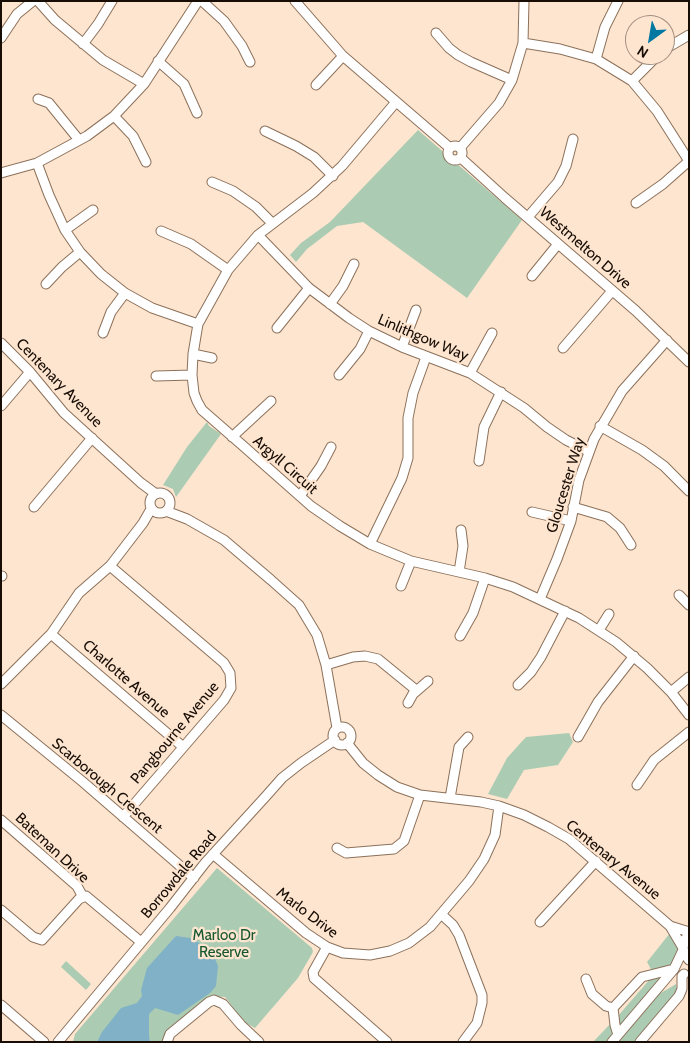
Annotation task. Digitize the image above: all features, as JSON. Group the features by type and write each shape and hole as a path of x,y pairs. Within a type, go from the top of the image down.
{"street":[{"path":"1,38 17,14 33,1"},
{"path":"38,1 55,20 103,60 144,84"},
{"path":"83,44 112,1"},
{"path":"1,173 37,163 79,140 114,116 144,84 198,1"},
{"path":"202,1 224,21 242,46 250,62"},
{"path":"295,1 343,56 450,148"},
{"path":"460,148 498,103 512,80 523,43 524,1"},
{"path":"596,59 605,27 618,1"},
{"path":"436,33 458,55 512,80"},
{"path":"675,43 689,35"},
{"path":"523,43 560,49 596,59 632,81 657,111 689,161 663,184 636,203"},
{"path":"316,85 343,56"},
{"path":"158,62 184,84 197,113"},
{"path":"632,81 648,65"},
{"path":"38,100 49,103 79,140"},
{"name":"Argyll Circuit","path":"396,102 333,176 258,235 228,270 198,324 192,374 194,393 202,410 311,506 340,526 370,544 411,561 485,578 513,587 565,610 599,630 634,656 671,692 689,715"},
{"path":"114,116 132,136 146,162"},
{"path":"265,131 314,157 333,176"},
{"path":"528,217 558,182 566,166 574,139"},
{"path":"450,148 456,146 460,148"},
{"path":"450,148 448,154 451,158 457,160 461,158 462,152 460,148"},
{"name":"Westmelton Drive","path":"461,158 667,340 689,362"},
{"path":"37,163 65,230 80,252 101,274 125,293 152,308 198,324"},
{"path":"212,182 234,191 256,207 272,223"},
{"path":"65,230 93,210"},
{"path":"161,230 191,244 228,270"},
{"name":"Linlithgow Way","path":"258,235 310,288 369,331 426,357 470,373 524,408 566,440 588,451"},
{"path":"532,276 558,244"},
{"path":"46,284 80,252"},
{"path":"330,304 343,286 354,264"},
{"path":"277,328 310,288"},
{"path":"563,348 612,291"},
{"path":"102,333 111,312 125,293"},
{"path":"402,347 416,310"},
{"path":"339,375 355,356 369,331"},
{"path":"470,373 492,333"},
{"name":"Gloucester Way","path":"540,599 570,522 588,451 600,426 622,391 667,340"},
{"name":"Centenary Avenue","path":"1,343 30,372 64,412 153,496"},
{"path":"193,354 212,358"},
{"path":"370,544 402,478 408,458 408,418 413,393 426,357"},
{"path":"1,406 30,372"},
{"path":"156,376 192,374"},
{"path":"480,461 484,427 501,392"},
{"path":"232,437 272,400"},
{"path":"600,426 656,461 689,492"},
{"path":"34,507 92,438"},
{"path":"300,496 321,466 331,447"},
{"path":"164,493 167,496 168,508 161,513 153,510 150,504 153,496 164,493"},
{"path":"573,507 607,517 620,528 631,545"},
{"path":"168,508 224,540 298,605 317,635 326,665 337,728 334,734 335,740 341,744 347,743 351,738 348,730 343,727 337,728"},
{"path":"1,684 51,634 79,593 110,566 153,510"},
{"path":"532,512 570,522"},
{"path":"458,572 463,546 461,530"},
{"path":"401,586 411,561"},
{"name":"Pangbourne Avenue","path":"110,566 224,663 230,674 231,688 224,700 182,746 123,817"},
{"path":"460,636 473,613 485,578"},
{"path":"680,595 689,605"},
{"path":"518,685 542,657 565,610"},
{"path":"599,630 609,614"},
{"name":"Charlotte Avenue","path":"51,634 182,746"},
{"path":"326,665 353,657 365,656 378,659 416,690"},
{"path":"578,737 598,702 634,656"},
{"path":"671,692 689,677"},
{"path":"408,703 416,690 428,681"},
{"name":"Scarborough Crescent","path":"1,715 83,782 194,878"},
{"path":"637,785 654,760 689,732"},
{"path":"450,798 459,748 468,737"},
{"name":"Borrowdale Road","path":"58,1042 213,854 282,778 335,740"},
{"name":"Centenary Avenue","path":"347,743 363,762 396,787 420,795 499,806 524,815 569,839 670,926 689,960"},
{"path":"337,848 346,853 394,849 404,841 420,795"},
{"name":"Marlo Drive","path":"213,854 306,933 326,947 343,953 362,955 390,951 409,943 430,927 469,881 484,859 495,835 499,806"},
{"name":"Bateman Drive","path":"1,820 77,886 83,897 91,899 141,942"},
{"path":"540,922 596,861"},
{"path":"1,910 33,937 42,940 83,897"},
{"path":"441,914 453,925 459,934 482,995 477,1023 463,1042"},
{"name":"Centenary Avenue","path":"670,926 689,932"},
{"path":"615,1038 674,969 683,949 685,939 689,936"},
{"path":"326,947 313,972 314,978 387,1042"},
{"path":"615,1038 614,1008 642,977 674,969"},
{"path":"654,994 686,972"},
{"path":"640,1042 679,996 682,989 682,976 686,972"},
{"path":"586,980 592,994 606,1006 614,1008"},
{"path":"167,1042 170,1034 214,1000 223,1004 258,1042"},
{"path":"1,1005 44,1042"}],"green space":[{"path":"418,130 522,220 467,298 363,222 337,226 307,249 296,262 290,255 301,243 330,222"},
{"path":"207,422 209,426 221,434 176,497 173,489 163,485 187,447"},
{"path":"569,733 573,742 558,765 524,770 507,799 488,794 507,758 526,737"},
{"name":"Marloo Dr Reserve","path":"217,868 312,948 313,952 298,978 255,1028 244,1022 225,997 211,996 166,1032 164,1042 73,1042 75,1034"},
{"path":"670,933 677,944 679,952 677,962 619,1028 617,1017 650,979 652,971 647,962"},
{"path":"66,961 91,984 86,990 61,967"},
{"path":"676,984 677,992 637,1042 619,1042 659,994"},
{"path":"612,1022 612,1036 608,1042 593,1042"}],"water":[{"path":"176,936 190,938 198,942 215,959 218,966 216,986 210,993 178,1015 155,1008 149,1014 150,1042 97,1042 102,1032 121,1008 137,1003 142,996 141,990 147,968"}]}
